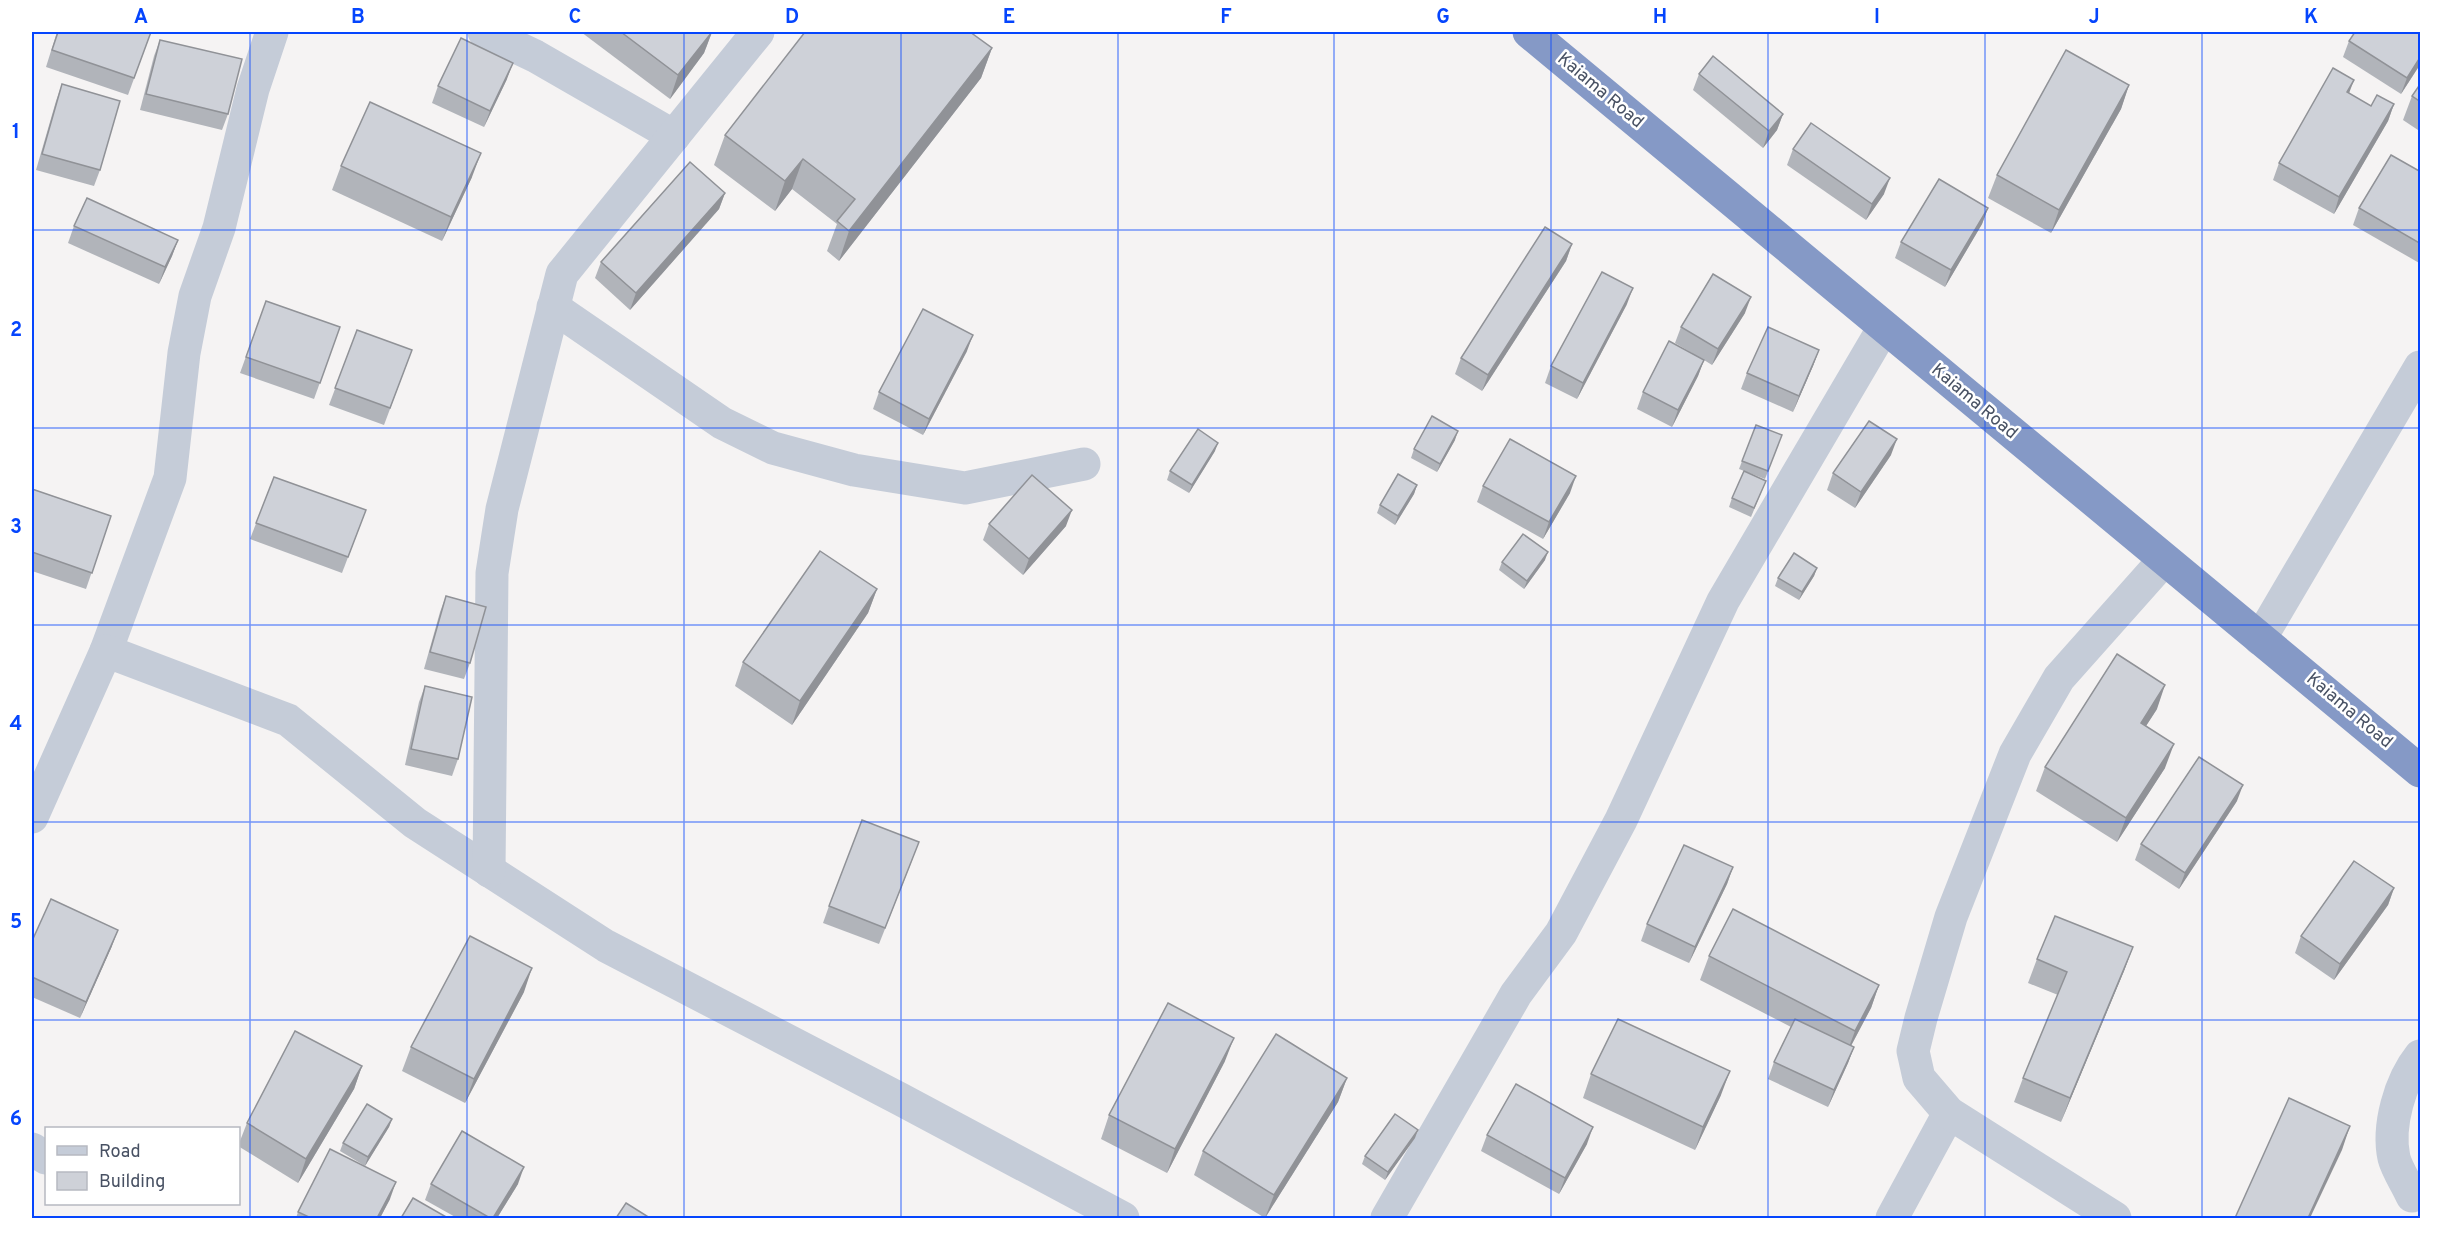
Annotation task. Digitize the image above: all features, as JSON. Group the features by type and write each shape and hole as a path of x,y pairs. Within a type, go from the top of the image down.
{"highway":[{"name":"Kaiama Road","path":"1528,32 2421,771"}],"street":[{"path":"32,817 106,651 170,478 184,353 195,296 219,228 253,89 272,32"},
{"path":"484,32 535,56 674,136"},
{"path":"489,871 492,573 502,509 562,274 758,32"},
{"path":"553,307 723,423 772,448 854,470 964,488 1084,464"},
{"path":"1387,1218 1516,994 1561,933 1621,820 1723,601 1884,327"},
{"path":"2260,639 2421,367"},
{"path":"2115,1218 1949,1113 1919,1078 1913,1051 1951,917 2015,754 2059,678 2164,560"},
{"path":"106,651 288,720 415,824 606,946 1123,1218"},
{"path":"2412,1205 2394,1158 2393,1112 2414,1064 2421,1056"},
{"path":"1892,1218 1949,1113"},
{"path":"32,1149 45,1157"}],"building":[{"path":"58,32 151,32 134,78 52,50"},
{"path":"621,32 712,32 678,75"},
{"path":"805,32 970,32 992,48 849,231 837,221 855,199 803,159 785,181 725,135"},
{"path":"2355,32 2421,32 2421,56 2407,78 2349,41"},
{"path":"461,38 513,63 490,111 438,86"},
{"path":"160,40 242,59 228,114 146,94"},
{"path":"2066,50 2129,85 2059,210 1997,175"},
{"path":"1713,56 1783,114 1769,131 1699,74"},
{"path":"2333,68 2354,80 2347,92 2371,106 2377,95 2394,104 2339,197 2279,163"},
{"path":"2421,83 2421,102 2412,96"},
{"path":"62,84 120,101 100,170 42,154"},
{"path":"370,102 481,153 451,217 341,166"},
{"path":"1811,123 1890,178 1872,204 1793,149"},
{"path":"2391,155 2421,172 2421,244 2359,208"},
{"path":"690,162 725,193 636,293 601,262"},
{"path":"1939,179 1988,208 1951,270 1901,242"},
{"path":"87,198 178,240 165,267 74,226"},
{"path":"1545,227 1572,244 1488,375 1461,358"},
{"path":"1602,272 1633,288 1583,383 1551,366"},
{"path":"1713,274 1751,297 1718,349 1681,327"},
{"path":"266,301 340,327 320,383 246,357"},
{"path":"923,309 973,335 929,419 879,392"},
{"path":"1768,327 1819,350 1799,396 1747,373"},
{"path":"357,330 412,350 390,408 335,388"},
{"path":"1669,341 1704,360 1678,410 1643,392"},
{"path":"1432,416 1458,431 1440,464 1414,449"},
{"path":"1869,421 1897,439 1861,492 1833,473"},
{"path":"1756,425 1782,435 1768,471 1742,461"},
{"path":"1198,429 1218,443 1192,485 1170,471"},
{"path":"1510,439 1576,476 1549,522 1483,486"},
{"path":"1744,471 1766,481 1754,508 1732,498"},
{"path":"1398,474 1417,485 1398,516 1380,505"},
{"path":"1032,475 1072,510 1029,559 989,524"},
{"path":"274,477 366,510 348,557 256,523"},
{"path":"32,489 111,516 92,573 32,552"},
{"path":"1523,534 1548,552 1527,581 1502,562"},
{"path":"820,551 877,589 800,701 743,662"},
{"path":"1794,553 1817,568 1802,592 1778,578"},
{"path":"446,596 486,607 470,663 430,652"},
{"path":"2117,654 2165,685 2141,723 2174,744 2126,818 2045,767"},
{"path":"425,686 472,697 458,759 411,749"},
{"path":"2199,757 2243,785 2185,873 2141,844"},
{"path":"862,820 919,842 885,928 829,906"},
{"path":"1684,845 1733,867 1695,947 1647,924"},
{"path":"2354,861 2394,888 2340,964 2301,936"},
{"path":"51,899 118,930 86,1002 32,977 32,941"},
{"path":"1733,909 1879,985 1855,1031 1709,956"},
{"path":"2055,916 2133,947 2070,1098 2023,1078 2067,972 2037,959"},
{"path":"470,936 532,968 474,1079 411,1047"},
{"path":"1168,1003 1234,1038 1175,1149 1109,1115"},
{"path":"1618,1019 1730,1071 1703,1127 1591,1074"},
{"path":"1795,1019 1854,1047 1834,1090 1774,1062"},
{"path":"295,1031 362,1066 306,1159 247,1123"},
{"path":"1276,1034 1347,1078 1274,1195 1203,1151"},
{"path":"1516,1084 1593,1127 1565,1178 1487,1135"},
{"path":"2289,1098 2350,1126 2308,1218 2235,1218"},
{"path":"367,1104 392,1119 368,1157 343,1143"},
{"path":"1395,1114 1418,1130 1388,1172 1365,1156"},
{"path":"462,1131 524,1167 493,1218 431,1184"},
{"path":"330,1149 396,1182 377,1218 311,1218 298,1212"},
{"path":"413,1198 448,1218 401,1218"},
{"path":"626,1203 650,1218 616,1218"}]}
